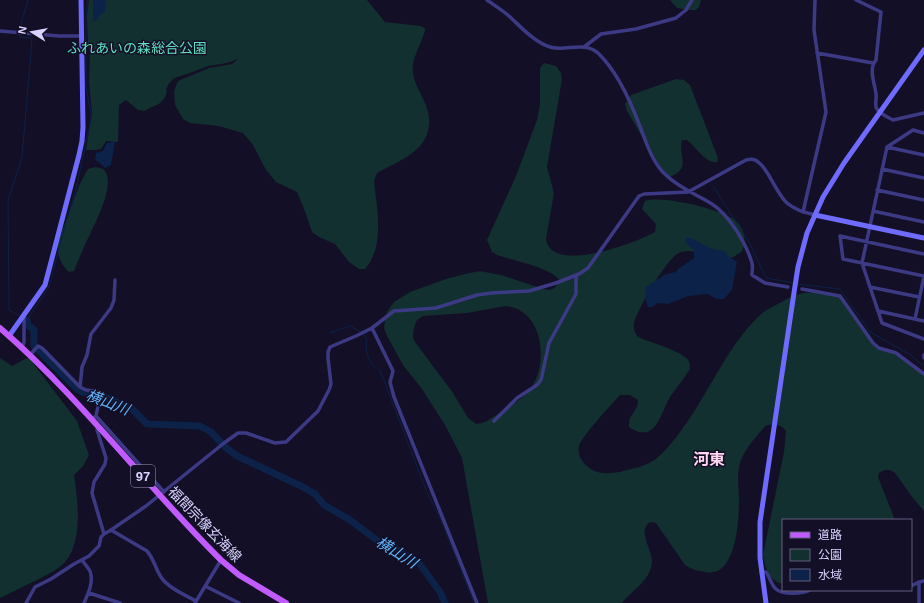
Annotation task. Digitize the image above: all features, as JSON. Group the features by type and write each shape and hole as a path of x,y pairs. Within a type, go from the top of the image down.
{"main road":[{"name":"福間宗像玄海線","path":"0,328 30,354 94,418 98,425 221,560 239,575 286,603"}],"street":[{"path":"9,336 45,286 82,141 81,0"},
{"path":"487,0 544,45 559,49 584,47 592,49 598,53 616,76 635,114 655,161 665,175 688,192 712,204 727,218 744,242 752,264 752,275 765,283 788,287"},
{"path":"584,47 601,34 636,29 676,18 686,10 692,0"},
{"path":"803,212 826,112 814,30 815,0"},
{"path":"856,0 881,12 876,60 872,71 876,95 875,106 880,112 893,120 924,113"},
{"path":"0,31 59,36 81,36"},
{"path":"766,603 761,572 760,522 798,267 807,234 831,182 924,50"},
{"path":"817,53 874,63"},
{"path":"924,133 913,130 887,147 862,262 882,323 924,338"},
{"path":"887,147 924,155"},
{"path":"26,603 35,587 82,560 97,549 104,534 162,494 238,433 246,433 275,443 286,442 318,411 329,390 331,384 328,352 330,347 372,328 394,311 436,308 477,295 529,291 576,275 588,268 639,196 644,194 688,192 746,160 755,160 760,164 786,202 798,211 924,238"},
{"path":"882,169 924,178"},
{"path":"877,190 924,200"},
{"path":"873,211 924,222"},
{"path":"915,319 924,276 842,259 840,236 924,254"},
{"path":"494,421 517,398 537,385 541,380 549,344 576,294 576,275"},
{"path":"80,387 82,368 87,355 91,334 111,308 114,300 115,280"},
{"path":"870,287 919,297"},
{"path":"802,289 840,296 873,344 879,348 896,353 924,374"},
{"path":"878,311 924,321"},
{"path":"22,347 24,342 24,316"},
{"path":"372,328 393,371 390,382 394,397 477,603"},
{"path":"30,354 38,346 42,348 80,387 86,390 101,392 94,418 162,494"},
{"path":"98,425 96,430 106,458 106,464 94,482 92,493 104,534"},
{"path":"111,530 147,551 152,556 161,577 195,602 221,560"},
{"path":"82,560 90,572 89,593 84,603"},
{"path":"761,572 766,572 776,590 781,592 802,594 808,591"},
{"path":"912,586 924,581"},
{"path":"919,582 919,603"},
{"path":"205,586 239,603"},
{"path":"89,593 120,603"}],"green space":[{"name":"ふれあいの森総合公園","path":"89,0 367,0 385,22 420,26 424,28 424,35 413,64 413,73 415,81 426,104 429,121 428,131 425,139 414,151 400,161 377,173 374,181 378,215 377,239 371,260 365,269 359,269 349,262 335,244 312,232 297,192 276,182 266,170 253,145 243,133 219,126 190,123 183,119 175,105 174,91 178,81 209,68 232,64 239,58 228,63 208,66 176,78 168,85 167,91 161,103 145,111 138,110 126,100 119,105 118,142 106,141 101,149 86,150 92,113 89,82 90,52 88,45 87,16"},
{"path":"670,0 701,0 699,7 696,10 689,10 677,8"},
{"path":"544,63 556,66 561,73 562,79 547,167 554,193 546,239 551,249 562,255 578,256 613,249 645,237 655,232 656,224 642,209 645,201 653,200 677,201 728,216 741,226 744,234 744,247 742,251 735,256 722,259 704,253 685,251 675,256 661,273 647,295 637,316 634,323 634,331 638,337 672,350 685,357 689,362 690,369 670,397 660,419 651,430 638,432 629,427 630,420 638,404 638,400 630,395 620,395 597,420 581,442 579,452 580,458 584,463 592,470 600,473 609,473 641,466 657,458 670,445 688,421 736,344 759,316 770,308 798,294 818,293 840,297 873,345 904,359 924,375 924,511 895,473 890,470 884,470 879,473 878,477 895,519 782,519 782,584 774,580 768,573 763,555 784,452 786,431 782,427 774,424 768,425 765,426 749,445 739,467 738,522 734,547 723,567 715,572 705,572 692,569 685,565 656,523 650,522 646,526 645,535 652,561 651,568 641,584 622,603 488,603 462,458 445,425 422,389 403,365 384,328 387,312 394,302 410,292 465,274 480,271 501,275 548,290 553,289 558,284 559,280 555,276 540,268 497,255 492,252 487,240 516,176 537,120 540,104 540,68","holes":["506,306 518,310 528,317 535,327 541,352 537,377 531,388 517,402 487,421 476,424 468,418 453,393 415,342 413,334 417,320 423,316 467,313"]},
{"path":"676,79 684,80 690,85 718,158 717,162 713,162 705,158 687,140 682,140 682,166 676,174 665,176 627,111 625,104 631,95"},
{"path":"95,167 103,170 107,176 108,185 106,196 74,271 69,272 60,258 58,242 79,186 88,169"},
{"path":"0,358 12,366 29,358 77,421 89,455 83,466 74,475 78,520 75,543 71,553 65,562 56,570 0,598"}],"water":[{"path":"93,0 106,0 105,12 101,14 96,21 93,21"},
{"path":"115,142 111,165 105,168 95,159 96,153 103,151 107,143"},
{"path":"686,238 691,238 712,249 724,251 728,256 737,262 732,290 724,299 717,299 707,294 688,296 668,304 657,303 653,307 648,307 645,298 646,287 666,274 676,272 694,258 694,250 685,242"}],"waterway":[{"path":"19,31 28,0"},
{"name":"横山川","path":"25,319 27,320 49,287 76,189 91,120 86,87 86,17 88,0"},
{"path":"19,34 20,37 32,38 22,157 8,201 9,310 20,316"},
{"path":"713,186 750,244 765,276 767,278 793,283"},
{"path":"796,284 840,289 870,332 909,354 924,366"},
{"name":"横山川","path":"27,320 28,325 34,330 34,346 77,389 82,392 102,396 132,409 147,424 200,426 211,432 225,447 237,456 315,494 324,505 350,520 378,541 394,548 419,563 440,592 445,603"},
{"path":"330,333 350,326 361,332"},
{"path":"364,334 367,340 366,350 368,356 373,365 380,370 426,490 441,520 474,603"}],"district":[{"name":"河東","path":"709,459"}]}
